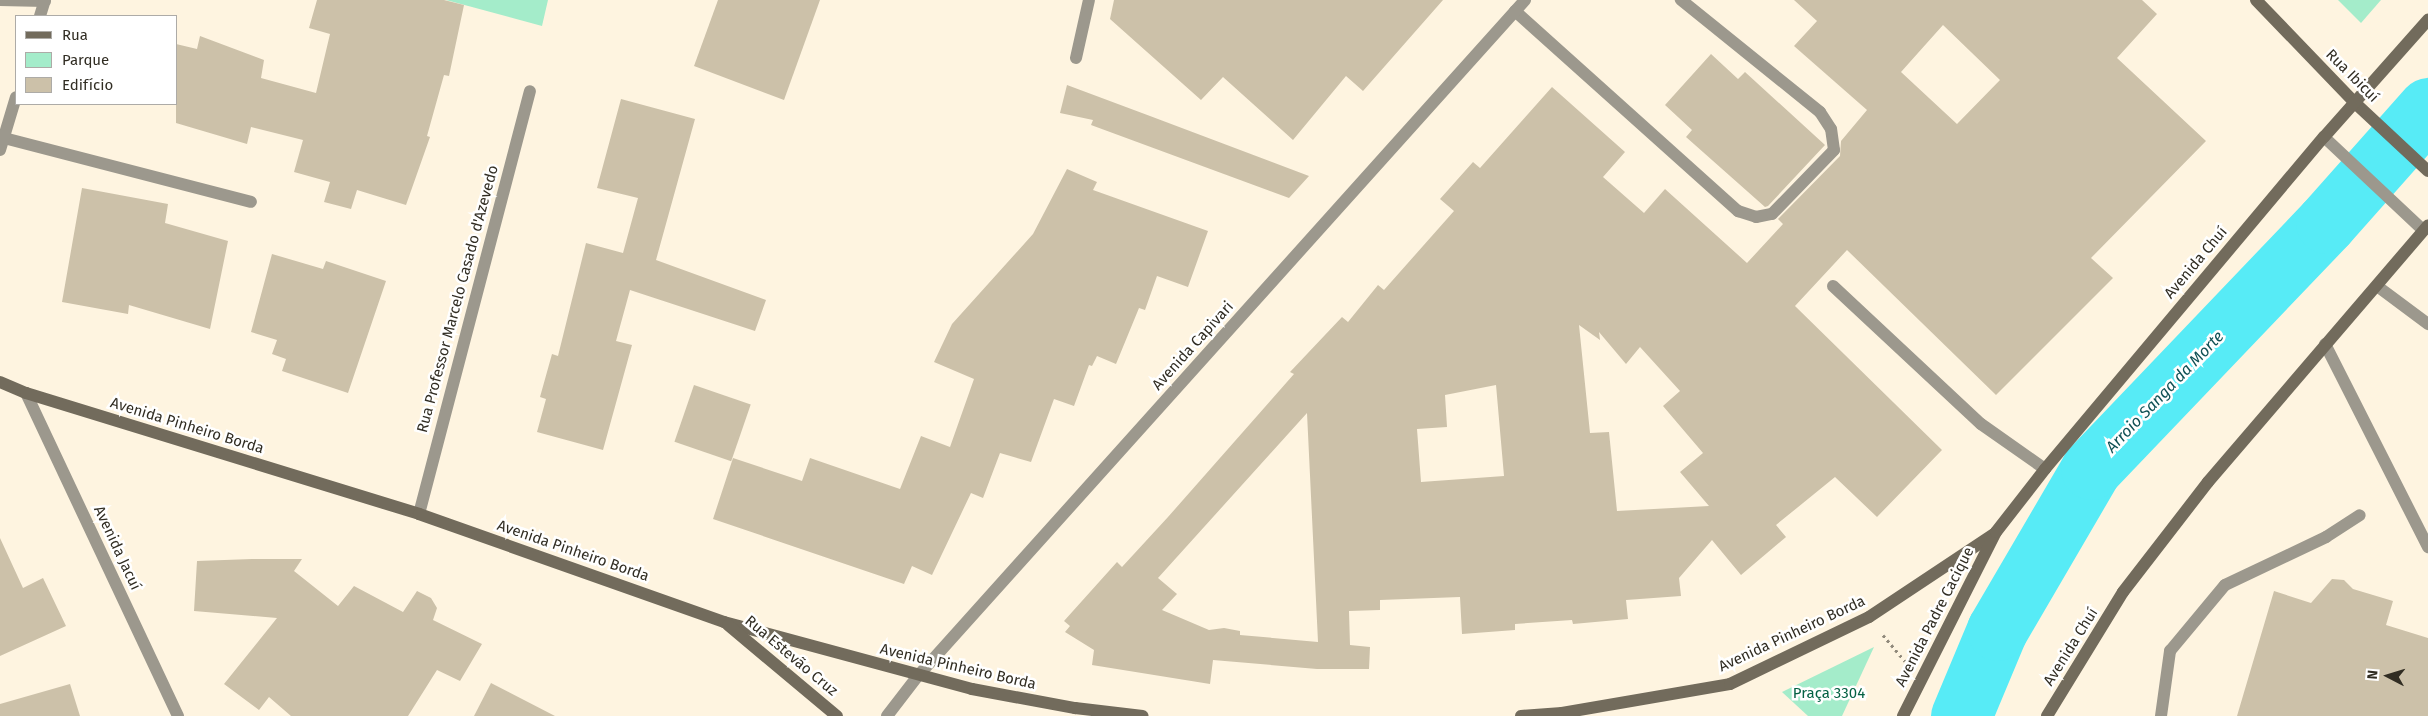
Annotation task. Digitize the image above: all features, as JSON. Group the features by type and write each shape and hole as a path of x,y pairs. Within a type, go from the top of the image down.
{"main road":[{"name":"Rua Ibicuí","path":"2256,0 2354,102 2428,171"},
{"name":"Avenida Chuí","path":"1996,532 2045,469 2324,136 2428,20"},
{"name":"Avenida Chuí","path":"2048,716 2124,592 2208,482 2426,228"},
{"name":"Avenida Pinheiro Borda","path":"0,382 26,393 419,514 724,622 917,677 1075,708 1143,716"},
{"name":"Avenida Pinheiro Borda","path":"1521,716 1562,713 1730,684 1869,617 1996,532"},
{"name":"Avenida Padre Cacique","path":"1903,716 1996,532"},
{"name":"Rua Estevão Cruz","path":"724,622 837,716"}],"street":[{"path":"0,0 45,0 40,15"},
{"path":"1076,58 1088,0"},
{"name":"Avenida Capivari","path":"887,716 917,677 1526,0"},
{"path":"1515,11 1738,211 1756,217 1772,214 1834,150 1831,129 1820,112 1681,0"},
{"name":"Rua Professor Marcelo Casado d'Azevedo","path":"419,514 530,91"},
{"path":"15,99 2,144 251,202"},
{"path":"2324,136 2387,196 2426,228"},
{"path":"1833,286 1981,424 2045,469"},
{"path":"2377,286 2428,324"},
{"path":"2325,344 2428,547"},
{"name":"Avenida Jacuí","path":"26,393 178,716"},
{"path":"2161,716 2170,651 2224,585 2326,537 2360,516"}],"path":[{"path":"1869,617 1921,680"}],"green space":[{"path":"446,0 548,0 542,26"},
{"path":"2338,0 2381,0 2361,23"},
{"name":"Praça 3304","path":"1874,647 1842,716 1808,716 1782,692"}],"building":[{"path":"317,0 444,0 464,5 449,76 444,75 427,136 430,137 406,205 357,190 351,209 324,202 330,182 294,172 303,140 251,127 247,144 176,123 176,105 178,105 178,44 197,49 200,36 264,60 261,78 316,93 330,34 309,28"},
{"path":"718,0 820,0 784,100 694,66"},
{"path":"1114,0 1443,0 1363,91 1346,76 1293,140 1223,77 1201,100 1110,19"},
{"path":"1794,0 2142,0 2157,14 2117,58 2206,141 2091,258 2113,278 1996,395 1847,250 1795,306 1942,450 1877,517 1835,477 1776,525 1786,537 1741,575 1712,540 1679,578 1681,596 1626,600 1628,619 1573,624 1572,620 1515,624 1515,630 1462,634 1460,597 1380,600 1380,610 1349,611 1350,645 1370,647 1369,669 1317,669 1213,660 1210,684 1092,665 1094,650 1065,632 1070,626 1064,621 1117,562 1122,567 1168,517 1294,374 1290,372 1342,317 1348,322 1378,285 1384,290 1454,211 1440,199 1473,162 1480,168 1552,87 1625,152 1603,177 1644,213 1665,189 1747,263 1783,224 1778,219 1840,156 1841,141 1867,110 1794,46 1817,21","holes":["1943,25 2000,80 1957,124 1901,72","1579,325 1600,340 1599,332 1626,364 1640,347 1680,391 1663,406 1703,453 1680,472 1709,506 1617,511 1609,432 1590,433","1496,385 1504,476 1421,482 1417,429 1447,427 1445,395","1307,413 1318,642 1240,635 1240,631 1224,628 1209,630 1162,610 1177,594 1158,578"]},
{"path":"1711,54 1738,79 1745,72 1825,145 1768,206 1765,207 1686,137 1692,130 1665,105"},
{"path":"1067,85 1309,176 1289,198 1091,125 1093,120 1060,113"},
{"path":"621,99 695,119 656,260 766,300 755,331 630,290 616,341 632,345 603,450 537,432 546,399 540,397 552,354 558,356 586,243 623,253 638,198 597,188"},
{"path":"1067,169 1097,182 1093,190 1208,231 1188,287 1157,276 1145,310 1139,308 1116,364 1097,356 1092,366 1089,365 1074,406 1054,399 1031,462 1000,453 983,498 971,493 932,575 912,566 904,584 713,519 733,458 802,481 810,458 900,489 921,436 950,447 974,379 934,362 952,324 1033,234"},
{"path":"82,188 168,204 165,223 228,241 210,329 129,305 128,314 62,302"},
{"path":"272,254 323,269 326,261 386,281 348,393 282,371 286,359 272,354 277,340 251,332"},
{"path":"694,385 751,405 731,461 674,442"},
{"path":"0,538 23,588 43,578 66,626 0,656"},
{"path":"302,559 294,571 338,606 354,586 403,612 417,591 431,598 437,608 433,620 482,644 460,681 437,670 408,716 291,716 269,697 259,710 224,684 277,618 194,611 197,561"},
{"path":"2332,579 2344,580 2353,589 2393,601 2386,625 2428,638 2428,716 2237,716 2274,591 2311,603"},
{"path":"491,683 555,716 474,716"},
{"path":"70,684 80,716 0,716 0,704"}],"waterway":[{"name":"Arroio Sanga da Morte","path":"1961,716 1997,630 2091,469 2326,223 2428,108"}]}
